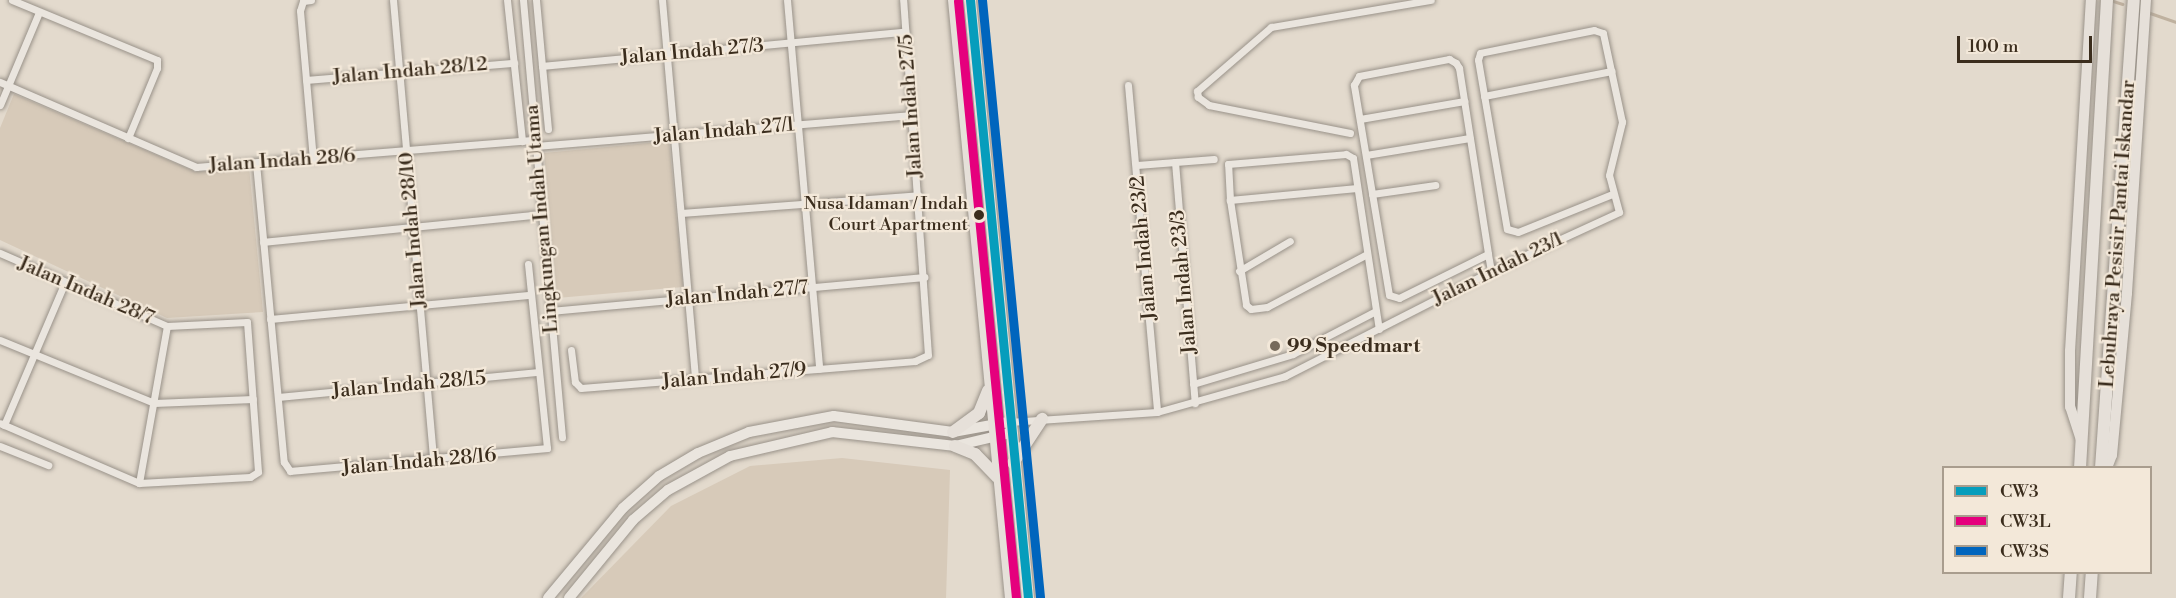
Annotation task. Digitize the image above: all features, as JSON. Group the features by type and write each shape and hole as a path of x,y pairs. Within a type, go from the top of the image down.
{"highway":[{"path":"954,0 991,384 997,478 1011,598"},
{"path":"970,0 1009,427 1028,598"},
{"name":"Lebuhraya Pesisir Pantai Iskandar","path":"2080,466 2107,0"},
{"name":"Lebuhraya Pesisir Pantai Iskandar","path":"2101,466 2134,0"},
{"path":"953,432 979,413 991,384"},
{"path":"1013,463 1042,419"},
{"path":"955,446 975,454 997,478"},
{"path":"2068,598 2071,574"},
{"path":"2090,598 2092,574"}],"main road":[{"path":"2081,440 2070,407 2070,351 2091,0"},
{"path":"2108,466 2112,455 2127,293 2146,0"},
{"path":"548,598 623,508 659,476 698,453 749,432 834,416 953,432 993,431"},
{"path":"569,598 633,520 668,490 730,456 832,432 955,446 1009,427"}],"street":[{"path":"12,0 157,60 157,68 128,138"},
{"name":"Jalan Indah 28/10","path":"393,0 433,460"},
{"path":"507,0 522,141"},
{"name":"Lingkungan Indah Utama","path":"523,0 562,437"},
{"path":"536,0 548,129"},
{"path":"662,0 689,298 694,379"},
{"path":"787,0 819,369"},
{"name":"Jalan Indah 27/5","path":"903,0 928,355"},
{"path":"1350,133 1202,101 1197,91 1223,65 1271,27 1431,0"},
{"path":"307,1 300,10 313,159"},
{"path":"0,105 39,12"},
{"path":"1599,30 1606,38 1612,71 1623,122 1609,175 1612,194 1518,232 1510,232 1478,60 1483,52 1599,30"},
{"name":"Jalan Indah 27/3","path":"542,66 905,32"},
{"path":"1488,254 1399,298 1391,297 1354,85 1359,76 1438,61 1456,63 1491,271"},
{"name":"Jalan Indah 28/12","path":"306,80 514,63"},
{"path":"1484,96 1612,71"},
{"name":"Jalan Indah 28/6","path":"0,82 196,167 522,141 536,143"},
{"name":"Jalan Indah 23/2","path":"1128,85 1137,165 1157,412"},
{"path":"1360,119 1464,101"},
{"name":"Jalan Indah 27/1","path":"536,143 674,135 912,115"},
{"path":"1366,155 1470,138"},
{"path":"1367,254 1257,309 1246,305 1230,200 1228,164 1350,155 1358,188 1379,329"},
{"path":"1137,165 1214,159"},
{"name":"Jalan Indah 23/3","path":"1175,162 1195,403"},
{"path":"256,163 278,397"},
{"path":"1372,194 1435,185"},
{"path":"1230,200 1358,188"},
{"name":"Jalan Indah 23/1","path":"1009,427 1042,419 1157,412 1285,376 1491,271 1619,212 1612,194"},
{"path":"681,213 918,195"},
{"path":"263,242 542,214"},
{"path":"1239,270 1290,241"},
{"name":"Jalan Indah 28/7","path":"0,253 167,326 244,320 253,399"},
{"path":"528,264 539,372"},
{"name":"Jalan Indah 27/7","path":"550,311 924,277"},
{"path":"0,340 34,355 153,403 253,399 258,472 250,477 140,483 2,424 34,355 65,282"},
{"path":"270,319 531,296"},
{"path":"1193,384 1293,354 1376,311"},
{"path":"140,483 167,326"},
{"name":"Jalan Indah 27/9","path":"571,350 578,388 915,361 928,355"},
{"name":"Jalan Indah 28/15","path":"278,397 427,385 539,372"},
{"name":"Jalan Indah 28/16","path":"278,397 284,462 290,471 433,460 547,448 539,372"},
{"path":"1009,427 1025,422"},
{"path":"0,446 48,465"}],"shaded area":[{"path":"14,94 196,172 249,167 263,312 167,318 0,240 0,128"},
{"path":"669,141 683,287 557,298 544,153"},
{"path":"842,458 950,470 946,598 581,598 671,506 750,466"}],"waterway":[{"path":"2110,0 2122,4"},
{"path":"2147,12 2176,22"}],"transit line":[{"name":"CW3","path":"970,0 1028,598"},
{"name":"CW3S","path":"982,0 1040,597"},
{"name":"CW3L","path":"958,1 1016,598"}],"place":[{"name":"Nusa Idaman / Indah Court Apartment","path":"979,215"},
{"name":"99 Speedmart","path":"1275,346"}]}
